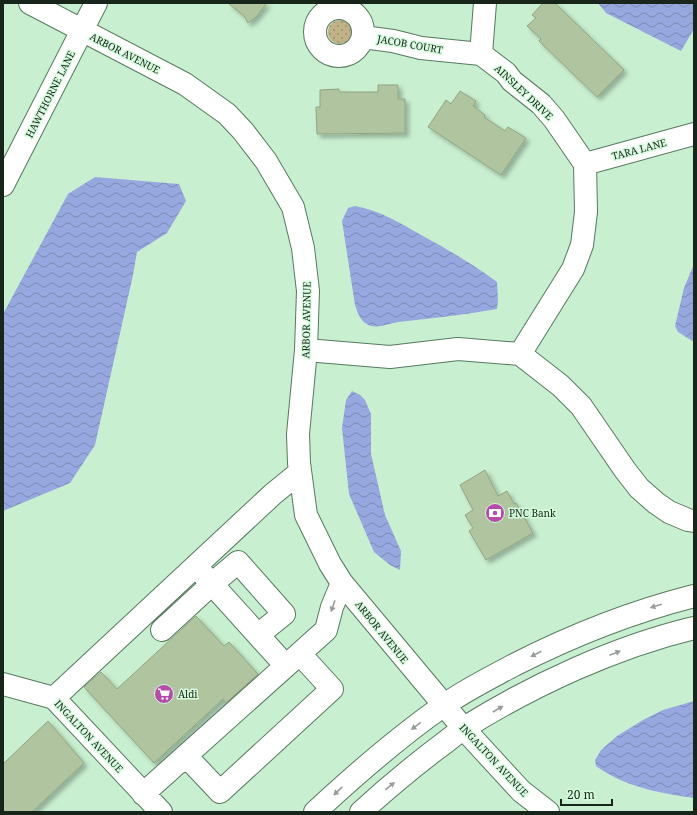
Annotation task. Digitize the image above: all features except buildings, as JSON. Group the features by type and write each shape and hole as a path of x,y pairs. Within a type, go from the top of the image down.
{"street":[{"name":"ARBOR AVENUE","path":"30,3 185,84 227,114 266,161 293,207 303,248 308,290 306,350 298,434 300,472 306,515 330,564 342,583 444,705"},
{"name":"HAWTHORNE LANE","path":"3,185 96,3"},
{"path":"481,54 485,3"},
{"name":"JACOB COURT","path":"364,36 421,48 481,54"},
{"name":"AINSLEY DRIVE","path":"481,54 506,73 512,81 541,104 554,119 585,164"},
{"name":"TARA LANE","path":"585,164 694,134"},
{"path":"520,354 573,268 582,246 586,212 585,164"},
{"path":"306,350 390,357 458,349 520,354 561,386 581,406 639,488 669,512 694,521"},
{"path":"54,698 273,494 300,472"},
{"path":"162,630 238,562 284,614 258,635"},
{"path":"186,756 220,792 332,689 258,635 196,566"},
{"path":"143,794 326,630 332,607 342,583"},
{"path":"315,812 356,774 389,747 444,705 488,678 552,646 618,619 643,610 694,596"},
{"path":"361,812 411,769 464,729 521,696 589,663 628,648 694,628"},
{"name":"INGALTON AVENUE","path":"3,684 54,698 160,812"},
{"name":"INGALTON AVENUE","path":"444,705 521,791 548,812"}],"shaded area":[{"path":"340,20 349,23 352,32 349,41 340,44 331,41 328,32 331,23"}],"water":[{"path":"598,3 694,3 694,29 681,51 606,13"},
{"path":"95,177 179,184 186,201 167,233 137,252 95,445 70,483 3,511 3,314 68,194"},
{"path":"355,206 382,214 399,222 488,275 497,282 497,309 378,326 371,326 365,323 359,315 355,305 342,221 348,208"},
{"path":"694,264 694,342 678,332 675,326 684,288"},
{"path":"352,391 360,395 365,400 371,414 371,454 385,515 401,551 400,570 390,565 374,552 349,494 342,428 346,400"},
{"path":"694,701 694,798 643,788 619,779 596,766 595,760 601,750 617,736 663,710"}],"place":[{"name":"PNC Bank","path":"495,513"},
{"name":"Aldi","path":"164,694"}]}
